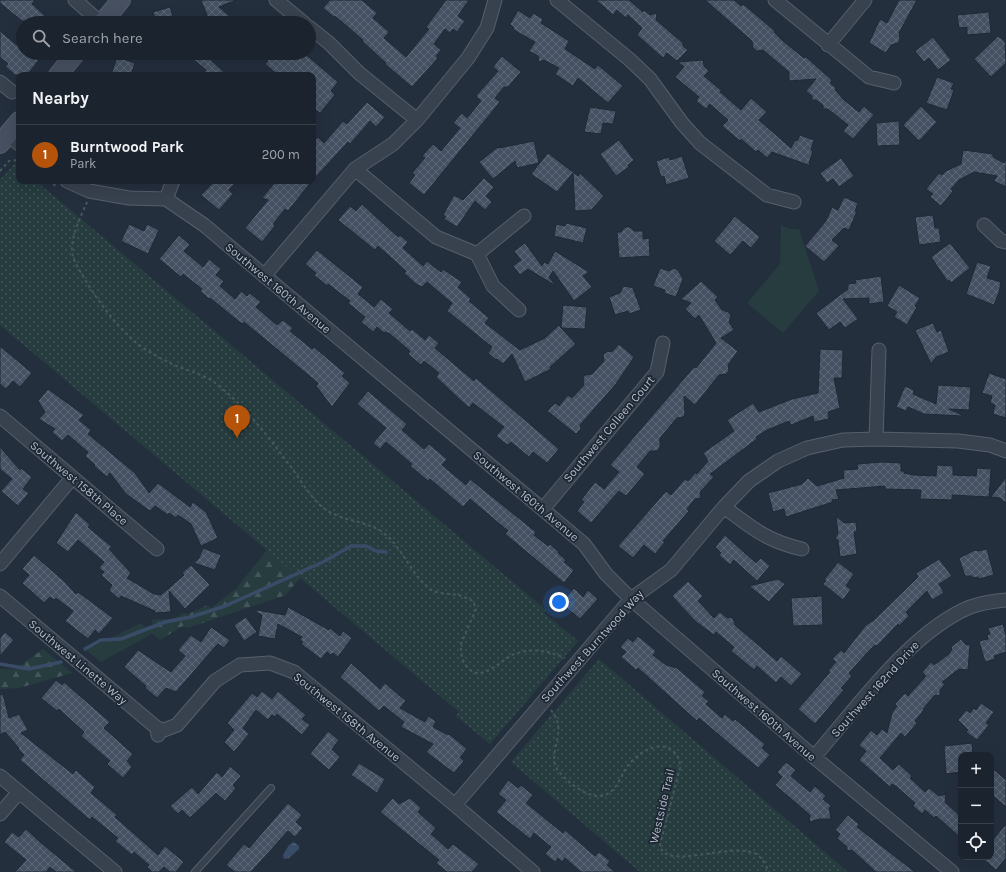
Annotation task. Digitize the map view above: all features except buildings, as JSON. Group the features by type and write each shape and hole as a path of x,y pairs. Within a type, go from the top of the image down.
{"main road":[{"path":"107,16 121,0"},
{"path":"60,72 70,60"}],"street":[{"path":"74,0 93,16"},
{"path":"276,0 295,16"},
{"path":"264,276 355,170 394,144 417,120 468,58 487,28 495,0"},
{"path":"557,0 629,59 650,79 682,123 700,143 767,195 794,202"},
{"path":"775,0 869,78 894,83"},
{"path":"828,45 865,0"},
{"path":"316,33 329,43 359,73 417,120"},
{"path":"0,82 12,92"},
{"path":"355,170 436,237 477,254 493,286 519,310"},
{"path":"74,184 89,191 129,198 166,199 172,184"},
{"name":"Southwest 160th Avenue","path":"166,199 204,225 584,544 606,574 631,599 814,757 952,872"},
{"path":"477,254 524,216"},
{"path":"984,225 1001,241 1006,242"},
{"name":"Southwest Colleen Court","path":"543,509 657,372 663,343"},
{"path":"876,439 878,350"},
{"name":"Southwest 158th Place","path":"0,416 157,549"},
{"name":"Southwest Burntwood Way","path":"455,805 631,599 645,587 671,570 724,507 749,481 778,461 807,448 843,440 876,439 958,441 990,445 1006,451"},
{"path":"0,564 72,478"},
{"path":"724,507 758,533 780,544 802,549"},
{"name":"Southwest Linette Way","path":"0,596 158,732"},
{"name":"Southwest 162nd Drive","path":"814,757 905,653 938,625 971,607 1006,600"},
{"name":"Southwest 158th Avenue","path":"158,732 177,725 215,681 240,665 270,663 294,672 455,805 533,872"},
{"path":"0,776 115,872"},
{"path":"0,814 19,792"}],"lane":[{"path":"195,872 271,788"}],"path":[{"path":"0,171 9,161 16,160"},
{"path":"89,191 88,200 74,235 72,252 75,262 101,303 131,338 146,350 172,364 208,379 218,385 262,429 316,501 327,511 336,516 360,523 382,532 392,542 420,580 431,590 439,593 460,596 473,601 476,609 461,644 464,663 470,669 478,673 486,672 514,654 528,651 550,652 566,659"},
{"name":"Westside Trail","path":"556,705 551,710 558,723 554,758 556,768 580,789 594,796 601,796 613,790 629,764 655,746 671,749 678,756 680,768 660,845 663,858"},
{"path":"720,856 747,851 758,855 769,872"}],"green space":[{"path":"15,163 16,184 40,184 546,610 544,613 578,641 490,744 456,716 459,712 0,325 0,180"},
{"path":"781,225 790,229 799,229 819,291 783,333 747,303 780,264"},
{"path":"267,550 300,578 286,595 188,628 183,626 160,640 145,628 153,625 152,620 173,618 182,613 188,614 208,605 211,608 236,589"},
{"path":"141,623 152,634 101,662 86,650"},
{"path":"43,649 72,673 19,688 0,689 0,669 15,669"},
{"path":"599,659 848,872 640,872 511,762"}],"water":[{"path":"294,842 299,846 299,849 289,858 284,859 283,855 289,845"}],"waterway":[{"path":"85,649 101,640 121,639 165,622 191,617 225,606 323,562 351,546 366,546 376,551 386,552"},
{"path":"0,664 29,669 61,662"}],"place":[{"name":"Burntwood Park","path":"237,438"}]}
